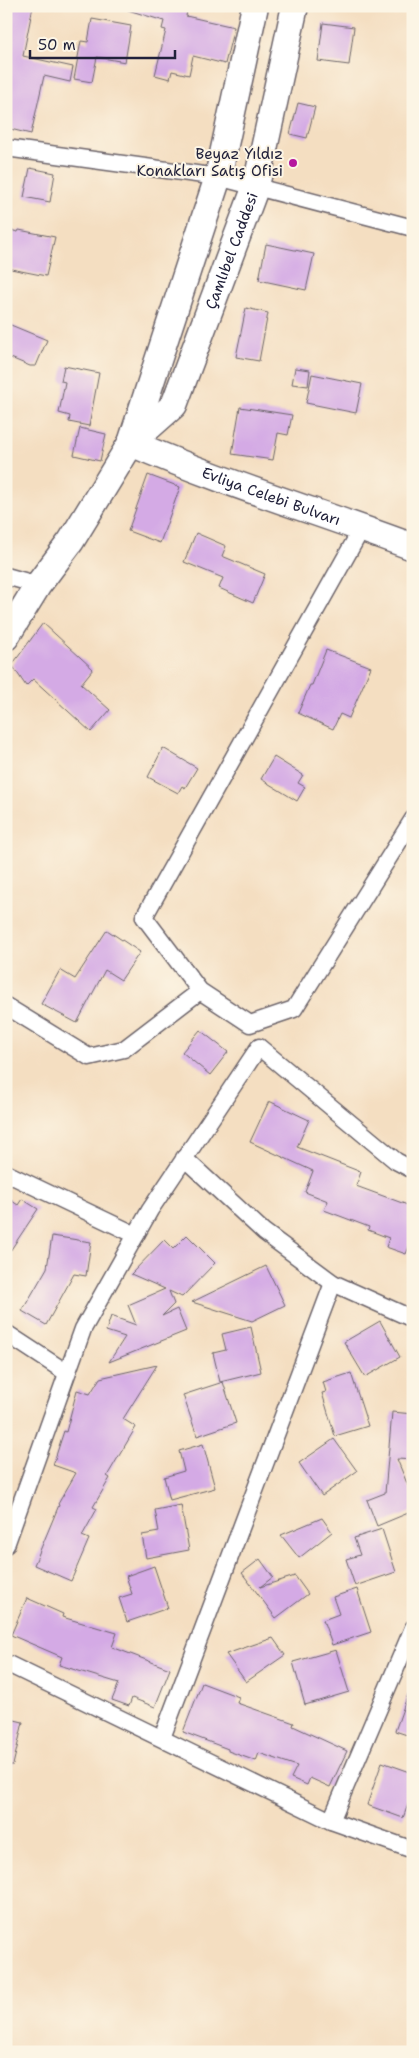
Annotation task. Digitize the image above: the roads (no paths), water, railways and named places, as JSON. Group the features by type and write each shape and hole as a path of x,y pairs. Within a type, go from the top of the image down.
{"main road":[{"name":"Çamlıbel Caddesi","path":"6,637 38,586 71,542 131,443 218,176 254,6"},
{"name":"Çamlıbel Caddesi","path":"131,443 174,405 256,186 295,6"},
{"name":"Evliya Celebi Bulvarı","path":"131,443 219,479 413,547"}],"street":[{"path":"6,148 218,176 413,228"},
{"path":"362,528 144,917 200,991 250,1024 294,1009 413,820"},
{"path":"6,576 38,586"},
{"path":"6,1006 89,1057 124,1049 200,991"},
{"path":"6,1545 13,1507 83,1329 150,1210 259,1048 396,1161 413,1170"},
{"path":"184,1158 264,1232 333,1283 413,1319"},
{"path":"6,1173 136,1235"},
{"path":"162,1738 333,1283"},
{"path":"6,1333 67,1373"},
{"path":"332,1821 408,1654 413,1628"},
{"path":"6,1663 332,1821 413,1850"}],"place":[{"name":"Beyaz Yıldız Konakları Satış Ofisi","path":"293,163"}]}
